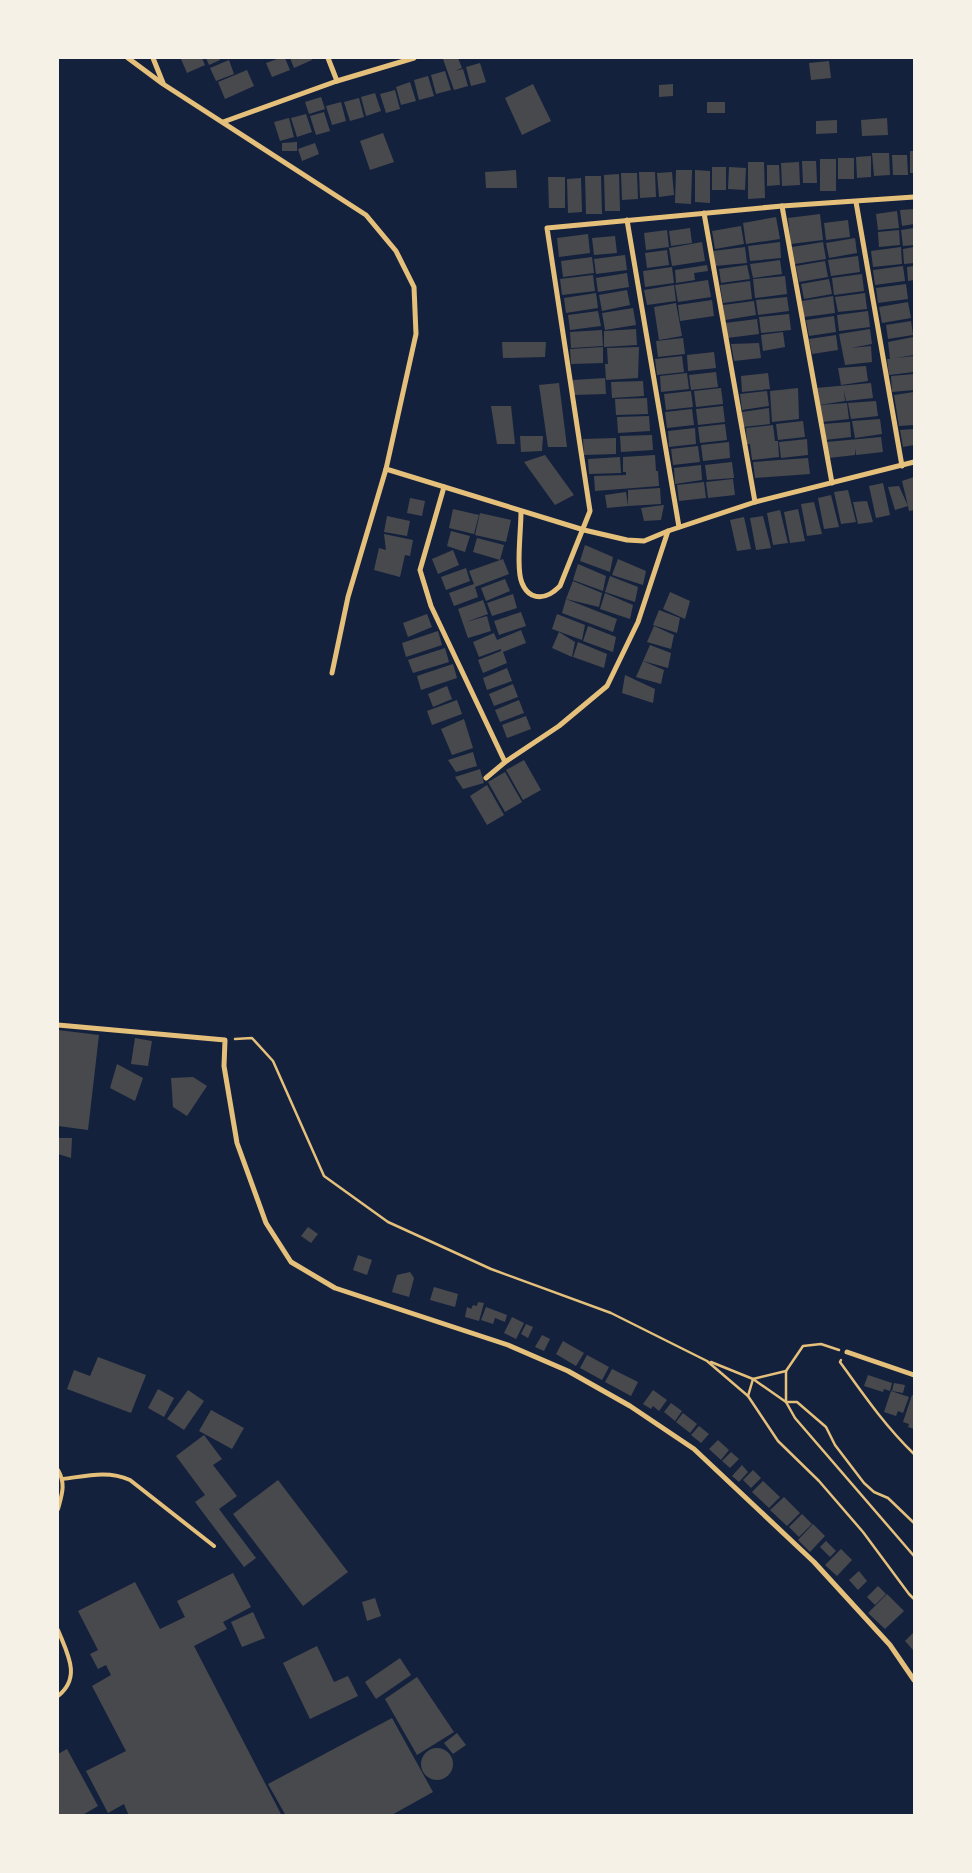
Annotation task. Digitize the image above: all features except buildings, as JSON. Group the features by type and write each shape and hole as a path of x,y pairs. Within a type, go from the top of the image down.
{"street":[{"path":"128,58 163,84 366,215 396,251 414,287 416,334 386,469 348,597 332,673"},
{"path":"154,58 163,84"},
{"path":"328,58 337,81"},
{"path":"222,122 337,81 414,58"},
{"path":"521,512 520,573 522,584 528,593 538,597 551,594 560,586 590,511 547,228 782,206 914,198"},
{"path":"856,202 902,466"},
{"path":"782,206 832,483"},
{"path":"704,213 755,502"},
{"path":"628,220 679,527"},
{"path":"386,469 584,530 627,540 644,541 668,530 755,502 914,462"},
{"path":"444,487 420,570 431,606 505,762"},
{"path":"486,778 505,762 559,726 606,686 638,622 668,530"},
{"path":"58,1025 225,1040 224,1066 237,1143 266,1223 291,1262 335,1288 508,1344 568,1371 630,1406 694,1449 814,1562 890,1645 914,1680"},
{"path":"846,1352 914,1375"}],"lane":[{"path":"58,1470 63,1479 63,1488 58,1508"},
{"path":"63,1479 105,1474 119,1475 130,1480 214,1546"},
{"path":"58,1630 71,1662 70,1679 64,1691 58,1696"}],"path":[{"path":"225,1040 252,1038 273,1061 324,1176 388,1222 491,1269 611,1313 707,1361 753,1378 786,1402 795,1418 914,1556"},
{"path":"786,1402 786,1371 803,1346 821,1344 846,1352 840,1362 875,1411 898,1439 914,1454"},
{"path":"707,1361 748,1396 778,1441 819,1481 863,1532 914,1599"},
{"path":"753,1378 786,1371"},
{"path":"748,1396 753,1378"},
{"path":"786,1402 798,1402 826,1427 835,1445 864,1483 874,1492 888,1498 914,1523"}]}
